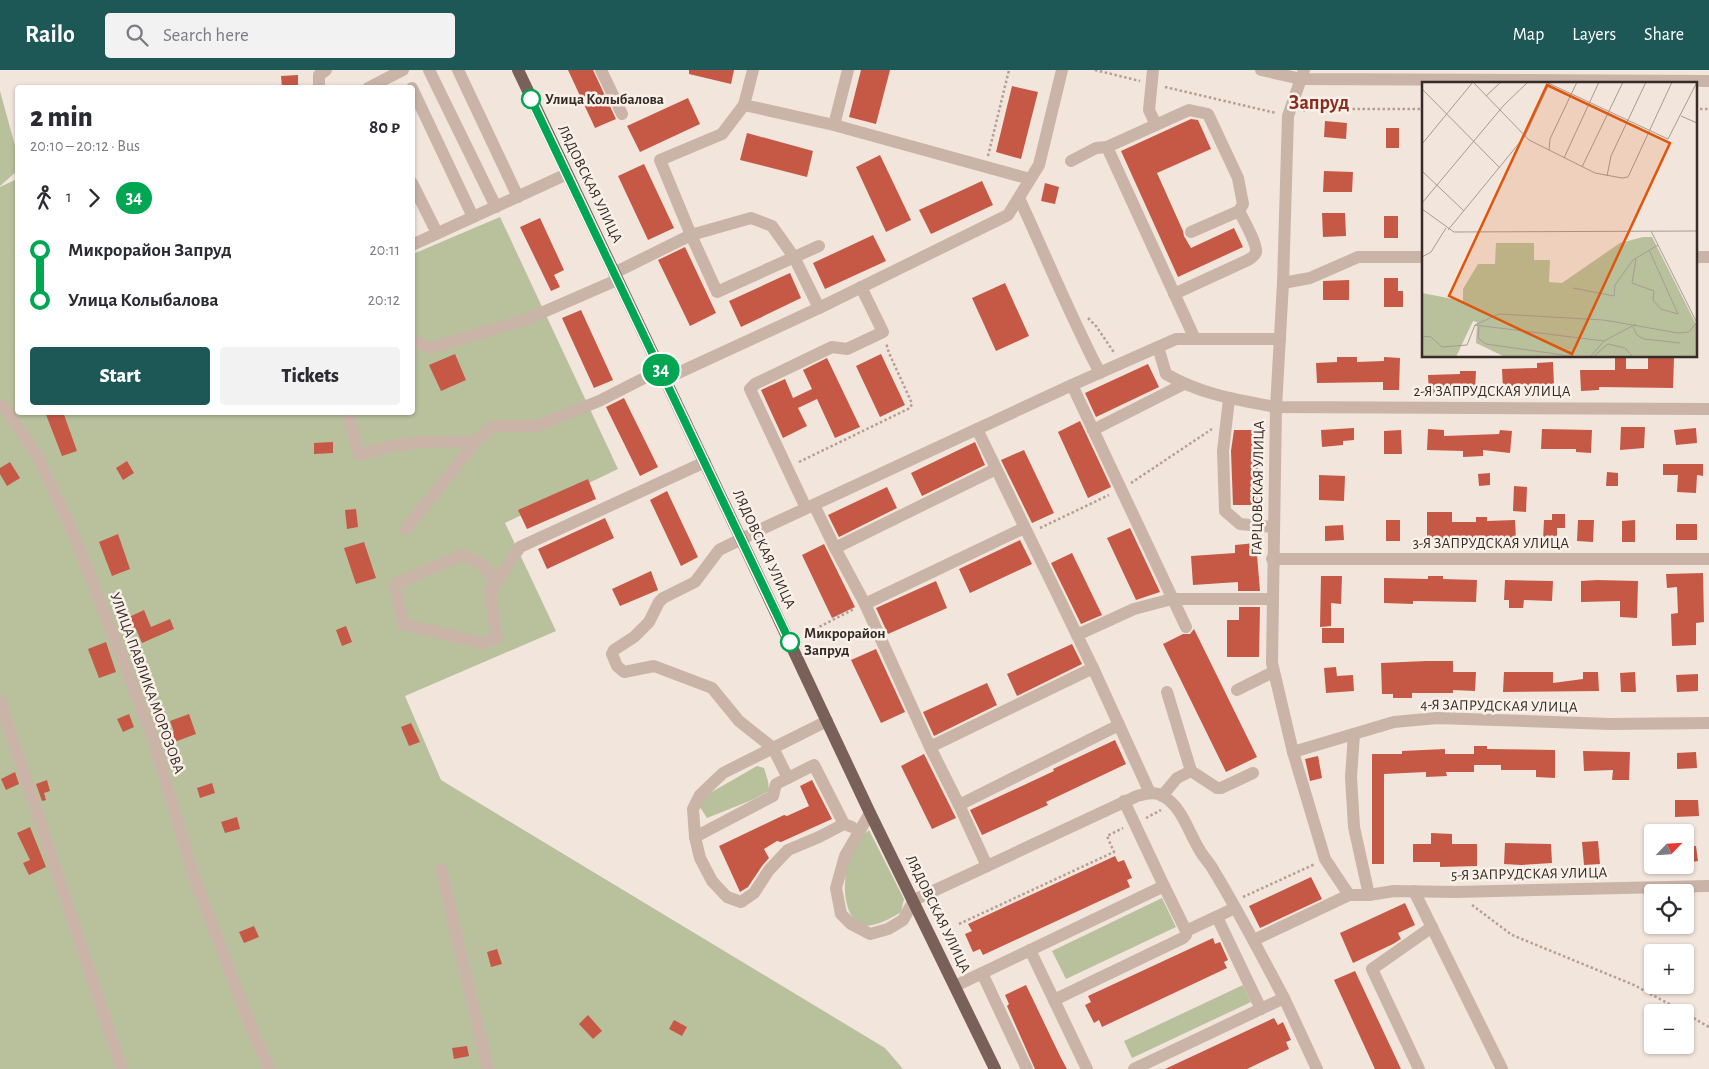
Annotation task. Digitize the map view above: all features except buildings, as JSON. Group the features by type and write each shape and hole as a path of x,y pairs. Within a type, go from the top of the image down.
{"main road":[{"name":"ЛЯДОВСКАЯ УЛИЦА","path":"518,70 870,812 995,1069"}],"street":[{"path":"319,85 320,75 326,70"},
{"path":"374,85 403,70 410,85"},
{"path":"429,70 496,207"},
{"path":"458,70 518,197"},
{"path":"601,70 622,114"},
{"path":"753,70 744,105 722,134 660,160 717,292 819,246"},
{"path":"834,125 848,70"},
{"path":"406,529 476,441 492,426 537,426 599,401 819,308 1008,215 1039,165 1062,70"},
{"path":"1153,70 1149,110 1156,125"},
{"path":"1261,70 1303,74 1709,81"},
{"name":"ГАРЦОВСКАЯ УЛИЦА","path":"1303,74 1288,116 1283,283 1276,407 1272,559 1272,663 1293,752 1325,859 1349,895"},
{"path":"415,94 474,217"},
{"path":"744,105 834,125 1030,179"},
{"path":"1071,161 1096,148 1107,147 1189,110 1208,114 1238,178 1243,204 1239,211 1191,232"},
{"path":"1107,147 1195,339"},
{"path":"415,244 567,174"},
{"path":"415,189 438,233"},
{"path":"1019,198 1080,334 1100,372"},
{"path":"1174,294 1253,257 1256,252 1255,245 1239,211"},
{"path":"415,343 430,348 525,320 616,276 691,235 751,218 772,226 794,257 819,308"},
{"path":"1283,283 1310,278 1358,257 1422,257"},
{"path":"1696,258 1709,258"},
{"path":"862,287 883,332 848,349 832,347 752,386 750,390 786,468 835,548 865,604 987,866"},
{"path":"788,778 774,748 739,721 712,688 654,666 624,672 617,666 612,654 614,650 634,637 649,622 659,602 668,595 696,582 719,550 741,538 1100,372 1176,339 1280,339"},
{"name":"2-Я ЗАПРУДСКАЯ УЛИЦА","path":"1158,347 1166,374 1184,384 1229,399 1276,407 1709,409"},
{"path":"1093,430 1184,384"},
{"path":"1072,385 1186,628"},
{"path":"1229,399 1223,451 1225,511 1240,524 1273,527"},
{"name":"УЛИЦА ПАВЛИКА МОРОЗОВА","path":"0,405 5,408 38,457 75,537 153,738 194,877 254,1037 270,1069"},
{"path":"348,415 359,456 392,446 422,442 476,441"},
{"path":"977,429 1119,725 1156,794 1173,805 1180,813 1199,851 1213,868 1254,940 1284,998 1317,1069"},
{"path":"496,582 482,564 462,555 395,584 403,624 482,643 497,638 490,590 496,582 520,547 705,462"},
{"path":"835,548 996,469"},
{"path":"865,604 1024,528"},
{"name":"3-Я ЗАПРУДСКАЯ УЛИЦА","path":"1272,559 1709,559"},
{"path":"1077,635 1134,609 1172,599 1272,599"},
{"path":"930,747 1093,668"},
{"path":"1237,690 1273,672"},
{"path":"1167,692 1192,771 1213,786 1221,788 1253,773"},
{"path":"0,701 122,1069"},
{"name":"4-Я ЗАПРУДСКАЯ УЛИЦА","path":"1293,752 1394,722 1437,718 1610,724 1709,723"},
{"path":"827,721 723,773 700,795 693,809 695,837 700,858 712,881 727,897 742,902 754,893 769,870 788,850 844,824 860,828"},
{"path":"959,805 1119,725"},
{"path":"1354,734 1351,777 1354,827 1369,895"},
{"path":"695,837 773,796 776,784 814,765 844,824"},
{"path":"870,812 845,856 836,888 841,914 851,924 870,934 888,928 903,920 914,900 1137,796 1156,794 1177,778 1192,771"},
{"path":"1124,802 1186,932"},
{"path":"441,869 488,1069"},
{"path":"955,986 1164,886"},
{"name":"5-Я ЗАПРУДСКАЯ УЛИЦА","path":"1349,895 1369,895 1394,891 1455,892 1709,886"},
{"path":"1414,892 1502,1069"},
{"path":"1254,940 1349,895"},
{"path":"1054,1000 1183,938 1186,932 1217,917 1234,905"},
{"path":"1217,917 1261,1009"},
{"path":"1419,1069 1372,969 1432,927"},
{"path":"1030,950 1087,1069"},
{"path":"982,973 1028,1069"},
{"path":"1134,1069 1284,998"}],"path":[{"path":"985,167 1008,70"},
{"path":"1095,70 1288,116 1307,109 1422,109"},
{"path":"1696,109 1709,109"},
{"path":"1083,314 1096,326 1121,363"},
{"path":"786,468 910,408 912,404 888,353 883,332"},
{"path":"815,629 865,604"},
{"path":"959,924 1114,852 1107,836 1173,805"},
{"path":"1234,905 1325,859"},
{"path":"1455,892 1512,935 1634,985 1668,1004"},
{"path":"1694,1019 1709,1027"}],"green space":[{"path":"0,91 15,146 15,173 0,186"},
{"path":"15,180 15,415 415,415 415,253 500,217 618,469 505,523 556,631 405,696 441,780 885,1048 903,1069 0,1069 0,187"},
{"path":"757,766 764,768 769,791 707,818 698,804 703,797"},
{"path":"869,830 904,899 901,912 882,922 861,927 853,918 848,908 845,884 846,871 855,847 861,837"},
{"path":"1162,898 1176,927 1066,979 1052,951"},
{"path":"1243,985 1251,1002 1132,1058 1124,1041"}],"bus line":[{"name":"34","path":"531,99 790,642"}],"place":[{"name":"Улица Колыбалова","path":"531,99"},
{"name":"Микрорайон Запруд","path":"790,642"}],"district":[{"name":"Запруд","path":"1319,103"}]}
